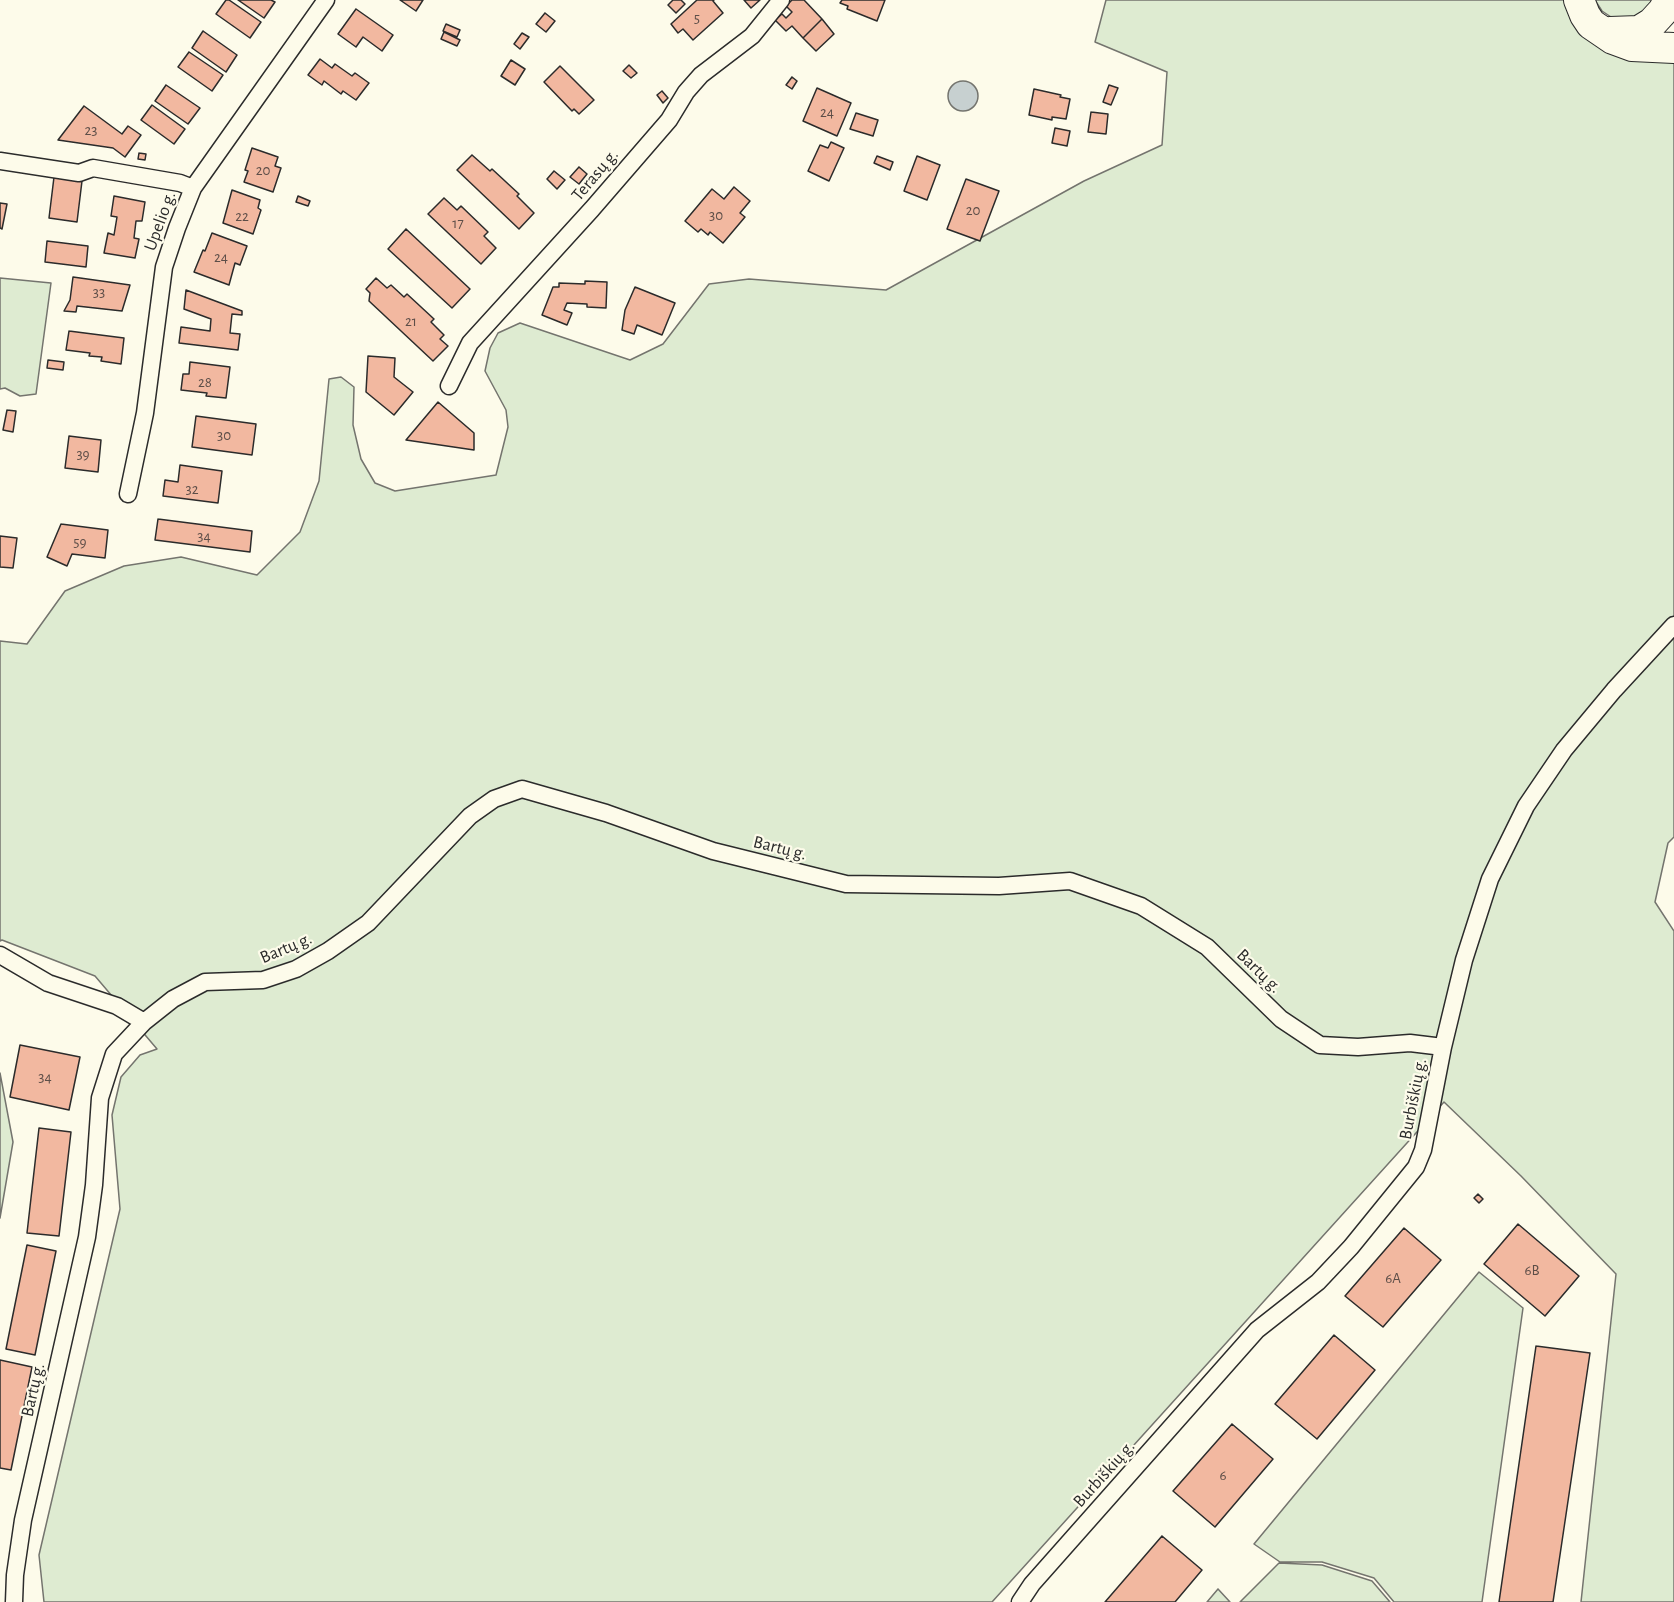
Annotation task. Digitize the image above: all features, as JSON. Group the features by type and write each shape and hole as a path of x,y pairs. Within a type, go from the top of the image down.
{"highway":[{"path":"1579,0 1584,15 1591,24 1613,39 1632,46 1674,48"},
{"path":"1601,32 1639,31 1652,23 1669,0"}],"street":[{"name":"Upelio g.","path":"128,494 145,413 164,267 193,188 326,0"},
{"name":"Terasų g.","path":"449,386 470,343 592,209 669,120 686,92 701,75 752,36 781,0"},
{"path":"0,160 79,173 93,168 180,183 193,188"},
{"name":"Burbiškių g.","path":"1020,1602 1043,1571 1257,1330 1318,1282 1351,1247 1416,1167 1424,1150 1443,1047 1464,960 1490,879 1526,806 1564,750 1614,690 1674,625"},
{"name":"Bartų g.","path":"14,1602 15,1575 23,1520 87,1237 94,1185 100,1098 114,1054 144,1022 173,999 205,982 263,980 296,969 328,951 368,924 470,816 494,799 522,789 606,813 713,851 846,885 999,886 1070,881 1141,906 1207,947 1281,1019 1320,1045 1358,1047 1410,1042 1443,1047"},
{"path":"0,955 48,983 117,1005 144,1022"}],"green space":[{"path":"1106,0 1564,0 1571,19 1674,60 1674,837 1668,843 1655,902 1674,931 1674,1602 1581,1602 1616,1274 1521,1176 1444,1102 992,1602 44,1602 39,1555 120,1209 112,1115 121,1077 140,1055 157,1049 95,976 0,941 0,641 27,644 65,591 124,566 181,557 257,575 300,532 319,481 329,379 341,377 354,387 353,425 361,459 375,483 395,491 496,475 508,427 506,410 485,371 490,348 498,333 520,323 630,360 663,344 709,284 749,279 886,290 1084,181 1162,145 1167,72 1095,42"},
{"path":"1595,0 1663,0 1646,18 1611,17 1602,11"},
{"path":"0,278 51,283 36,394 20,396 5,388 0,389"},
{"path":"0,1073 13,1142 0,1218"},
{"path":"1479,1272 1523,1308 1482,1602 1394,1602 1374,1578 1322,1562 1280,1562 1254,1544"},
{"path":"1279,1563 1322,1565 1372,1581 1390,1602 1240,1602"},
{"path":"1218,1589 1230,1602 1207,1602"}],"shaded area":[{"path":"963,81 973,86 978,96 973,106 963,111 953,106 948,96 953,86"}],"building":[{"path":"226,0 261,22 250,38 216,14"},
{"path":"238,0 271,0 275,2 264,18"},
{"path":"400,0 423,0 416,11"},
{"path":"673,0 681,0 685,4 676,13 668,5"},
{"path":"697,0 714,0 723,13 693,40 683,29 678,33 671,24"},
{"path":"744,0 760,0 751,8"},
{"path":"792,0 804,0 822,19 803,38 792,26 786,31 775,20 782,14 786,18 792,12 786,6"},
{"path":"842,0 885,0 877,21 847,9 848,6 840,3"},
{"path":"356,9 393,35 382,51 363,37 356,47 338,34"},
{"path":"545,13 555,21 546,32 536,24"},
{"path":"822,19 834,34 816,51 803,38"},
{"path":"446,24 460,30 457,37 443,31"},
{"path":"203,31 237,55 226,72 192,48"},
{"path":"444,32 460,40 457,46 441,39"},
{"path":"522,33 529,37 520,49 514,44"},
{"path":"189,52 223,75 212,91 178,67"},
{"path":"320,59 332,68 335,64 352,76 355,73 369,83 356,100 343,91 341,94 324,81 322,85 308,75"},
{"path":"511,60 525,69 515,85 501,76"},
{"path":"629,65 637,73 631,78 623,71"},
{"path":"560,66 594,100 579,114 574,109 572,111 544,82"},
{"path":"792,77 797,81 792,89 786,85"},
{"path":"166,85 200,108 188,124 155,101"},
{"path":"1109,85 1118,88 1111,105 1103,102"},
{"path":"817,88 851,103 837,136 803,121"},
{"path":"1034,89 1070,99 1066,119 1052,117 1052,120 1029,115"},
{"path":"662,91 668,98 663,103 657,95"},
{"path":"152,105 185,129 174,144 141,120"},
{"path":"84,106 122,134 128,126 141,135 125,157 113,148 58,140"},
{"path":"1091,112 1108,114 1106,134 1088,132"},
{"path":"856,113 878,120 873,136 850,129"},
{"path":"1055,128 1070,131 1067,146 1052,143"},
{"path":"831,142 844,148 829,181 808,171 820,145 828,148"},
{"path":"252,148 278,157 275,166 281,168 273,192 244,182"},
{"path":"139,153 146,154 145,160 138,159"},
{"path":"472,155 490,171 492,169 519,194 517,196 534,213 519,229 457,170"},
{"path":"877,156 893,162 890,170 874,163"},
{"path":"917,156 940,165 927,200 904,191"},
{"path":"579,167 587,174 579,184 570,177"},
{"path":"554,171 565,180 557,189 547,179"},
{"path":"54,177 82,181 77,222 49,218"},
{"path":"966,179 999,191 980,241 947,229"},
{"path":"734,187 750,201 740,213 745,217 723,243 710,232 708,235 701,229 698,232 685,221 712,189 724,199"},
{"path":"232,190 260,200 258,208 261,210 253,234 223,223"},
{"path":"114,196 145,202 142,221 136,221 134,238 139,239 135,258 104,253 108,233 114,235 117,217 111,216"},
{"path":"298,196 310,201 308,206 296,202"},
{"path":"444,198 457,210 461,206 488,232 484,236 496,248 481,264 428,214"},
{"path":"0,203 7,204 2,229 0,228"},
{"path":"406,229 470,289 452,308 388,249"},
{"path":"212,233 247,246 240,265 235,263 229,285 194,272"},
{"path":"47,241 88,246 86,267 45,262"},
{"path":"73,277 130,285 122,311 77,306 76,312 64,311 70,300"},
{"path":"376,278 387,288 391,285 404,297 407,294 434,319 431,322 444,335 440,339 448,346 433,361 369,301 370,293 366,289"},
{"path":"585,281 607,282 606,308 567,303 564,310 572,313 567,325 542,315 553,287 559,287 559,283 585,284"},
{"path":"635,287 675,303 662,335 637,325 634,334 622,330 625,310"},
{"path":"186,290 242,311 242,315 232,314 230,333 240,334 238,350 179,343 181,327 210,331 211,319 184,309"},
{"path":"69,331 124,338 121,364 101,361 102,357 89,356 90,353 66,350"},
{"path":"368,356 395,358 394,377 413,392 394,415 366,392"},
{"path":"48,360 64,362 63,370 47,368"},
{"path":"190,362 230,367 226,398 181,390 183,374 189,374"},
{"path":"438,402 474,433 474,450 406,440"},
{"path":"7,410 16,411 13,432 3,430"},
{"path":"196,416 256,424 252,455 192,447"},
{"path":"69,436 101,440 98,472 65,468"},
{"path":"180,465 222,471 218,503 163,496 165,480 178,482"},
{"path":"158,519 252,531 250,552 155,540"},
{"path":"61,524 108,530 105,558 72,554 67,566 47,557"},
{"path":"0,536 17,538 13,568 0,567"},
{"path":"20,1045 80,1057 69,1110 10,1097"},
{"path":"39,1128 71,1132 59,1236 27,1233"},
{"path":"1478,1194 1483,1199 1479,1203 1474,1198"},
{"path":"1518,1224 1579,1276 1545,1316 1484,1264"},
{"path":"1404,1228 1441,1260 1383,1327 1345,1296"},
{"path":"27,1245 56,1251 35,1355 6,1349"},
{"path":"1334,1335 1375,1370 1317,1439 1275,1404"},
{"path":"1536,1346 1590,1353 1553,1602 1499,1602"},
{"path":"0,1360 32,1367 11,1470 0,1468"},
{"path":"1232,1424 1273,1459 1215,1527 1173,1491"},
{"path":"1162,1536 1202,1570 1175,1602 1105,1602"}]}
